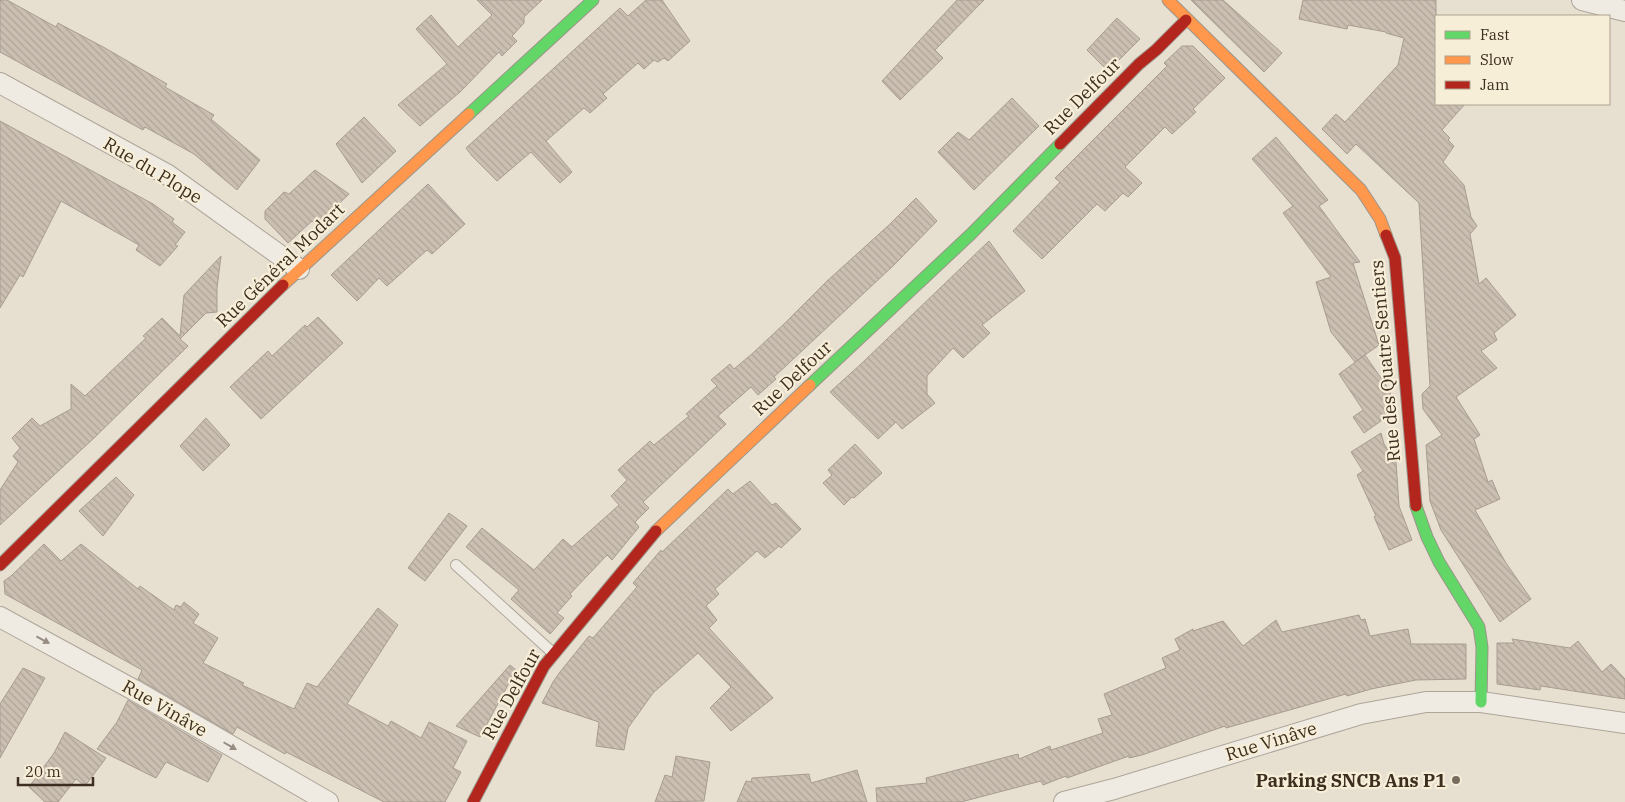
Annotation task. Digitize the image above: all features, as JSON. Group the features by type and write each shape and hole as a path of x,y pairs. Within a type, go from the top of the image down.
{"street":[{"name":"Rue Général Modart","path":"0,565 299,269 593,0"},
{"name":"Rue des Quatre Sentiers","path":"1168,0 1186,20 1361,190 1380,218 1395,258 1415,504 1427,537 1439,562 1479,628 1482,647 1482,702"},
{"path":"1588,1 1625,12"},
{"name":"Rue Delfour","path":"472,802 544,666 662,524 971,234 1139,64 1186,20"},
{"name":"Rue du Plope","path":"0,83 168,174 299,269"},
{"name":"Rue Vinâve","path":"0,617 134,690 322,801"},
{"name":"Rue Vinâve","path":"1064,802 1114,789 1361,714 1426,702 1482,702 1625,723"}],"lane":[{"path":"456,565 553,653"}],"building":[{"path":"0,0 7,0 56,27 58,23 167,84 165,87 214,115 211,119 260,160 237,190 194,154 145,127 143,130 0,52"},
{"path":"477,0 542,0 524,17 524,23 512,36 517,41 502,56 499,52 460,92 420,126 398,105 447,64 416,29 431,15 458,47 492,15"},
{"path":"646,0 662,0 690,41 668,61 664,58 658,62 654,60 644,69 638,63 603,94 607,98 590,113 584,108 546,141 572,172 560,183 531,152 497,181 466,148 620,8 628,16"},
{"path":"957,0 984,0 935,50 943,58 900,100 882,81"},
{"path":"1191,0 1223,0 1282,53 1264,72"},
{"path":"1303,0 1436,0 1435,105 1464,105 1442,130 1450,138 1448,140 1454,146 1443,162 1464,185 1471,217 1477,226 1470,234 1479,284 1486,278 1516,315 1494,333 1497,340 1481,351 1497,368 1456,397 1480,435 1474,439 1488,482 1492,480 1500,499 1475,510 1506,563 1531,599 1500,622 1441,530 1430,501 1426,445 1442,435 1423,409 1422,394 1430,386 1419,203 1356,144 1347,154 1322,129 1336,114 1345,122 1398,65 1404,38 1386,32 1348,25 1347,29 1299,19"},
{"path":"1117,18 1140,39 1108,71 1087,50"},
{"path":"1182,46 1193,46 1225,78 1193,109 1196,112 1172,134 1165,127 1125,167 1142,183 1128,197 1123,193 1105,211 1097,204 1042,259 1013,231 1060,182 1055,178 1167,66 1164,63"},
{"path":"1012,98 1039,126 974,190 938,152 958,132 969,140"},
{"path":"364,117 396,151 362,183 336,144"},
{"path":"0,121 153,204 174,219 172,222 185,232 175,245 178,246 160,266 136,250 139,245 61,201 23,277 20,275 0,308"},
{"path":"1276,137 1328,200 1319,206 1360,262 1353,263 1379,345 1355,362 1331,332 1316,282 1331,277 1283,213 1293,206 1252,159"},
{"path":"315,170 349,194 326,216 326,223 320,229 312,221 288,243 265,219 265,211 284,192 289,194"},
{"path":"428,184 465,224 432,254 427,250 387,286 379,278 357,301 331,275"},
{"path":"916,198 937,221 894,265 774,377 776,379 758,395 751,387 718,416 726,424 643,502 649,508 635,522 639,527 612,560 607,555 570,594 572,596 557,613 564,618 550,634 511,599 519,590 466,547 482,528 534,570 563,539 572,547 619,505 611,496 627,480 618,470 650,441 654,445 689,416 686,414 717,386 711,380 730,364 734,369 753,353"},
{"path":"989,241 1025,291 982,325 990,333 963,358 953,348 927,376 927,394 935,403 902,429 896,422 878,439 830,392"},
{"path":"221,256 217,288 217,312 206,313 180,339 188,346 93,439 0,525 0,490 18,462 13,456 20,448 12,438 32,418 40,426 71,409 71,384 85,396 146,338 143,336 162,318 180,336 184,295"},
{"path":"318,317 343,343 261,419 230,387 268,351 272,356 305,325 307,327"},
{"path":"1365,355 1390,391 1392,413 1364,433 1353,417 1363,410 1339,374"},
{"path":"206,418 230,445 203,471 180,446"},
{"path":"1381,433 1384,444 1396,462 1399,506 1412,540 1389,550 1357,475 1363,471 1351,452"},
{"path":"855,444 882,473 844,505 823,483 832,475 828,470"},
{"path":"116,477 134,495 103,536 79,511"},
{"path":"750,481 772,505 776,503 801,529 781,548 779,546 765,558 757,551 715,589 719,594 706,606 717,620 709,628 773,698 731,731 710,708 731,687 698,653 653,693 628,728 624,750 596,746 599,722 542,703 553,682 589,636 593,638 637,587 633,583 661,550 662,552 728,489 733,494"},
{"path":"449,513 467,526 425,581 408,568"},
{"path":"44,544 61,561 81,544 138,589 140,586 174,610 176,605 181,607 184,602 199,614 193,623 218,638 203,663 244,683 242,685 294,709 307,683 317,687 378,608 398,625 347,704 388,726 391,721 421,738 429,722 467,741 453,768 461,772 445,802 384,802 286,752 285,754 237,727 233,734 138,679 142,670 5,594 4,581"},
{"path":"1359,615 1361,620 1365,619 1370,636 1408,629 1411,644 1466,644 1466,679 1416,680 1347,696 1346,694 1226,728 1225,726 1142,755 1129,758 1129,756 1043,785 1041,781 961,802 877,802 876,788 927,783 926,778 1018,754 1019,759 1050,746 1051,750 1103,733 1098,719 1112,715 1104,694 1166,668 1162,658 1180,650 1175,639 1193,629 1193,631 1223,621 1243,646 1276,620 1282,632"},
{"path":"1512,639 1570,648 1578,641 1602,672 1611,664 1625,679 1625,699 1541,686 1540,690 1497,684 1497,643 1514,643"},
{"path":"510,665 516,670 480,737 456,726"},
{"path":"23,668 45,678 0,758 0,704"},
{"path":"128,700 222,755 208,782 166,762 156,778 97,749 117,722"},
{"path":"65,732 106,758 85,786 76,779 58,802 45,802 29,787 54,753"},
{"path":"676,756 710,762 704,801 655,802 665,775 672,777"},
{"path":"857,770 867,802 737,802 746,781 751,782 752,778 809,774 811,783"}],"traffic: fast":[{"path":"469,114 593,0"},
{"path":"810,385 971,234 1060,144"},
{"path":"1416,506 1427,537 1439,562 1479,627 1482,647 1481,702"}],"traffic: slow":[{"path":"1168,0 1361,190 1380,219 1386,235"},
{"path":"283,285 469,114"},
{"path":"656,531 810,385"}],"traffic: jam":[{"path":"1060,144 1139,64 1186,20"},
{"path":"1386,235 1395,258 1416,506"},
{"path":"0,565 283,285"},
{"path":"473,802 544,666 656,531"}],"place":[{"name":"Parking SNCB Ans P1","path":"1456,780"}]}
